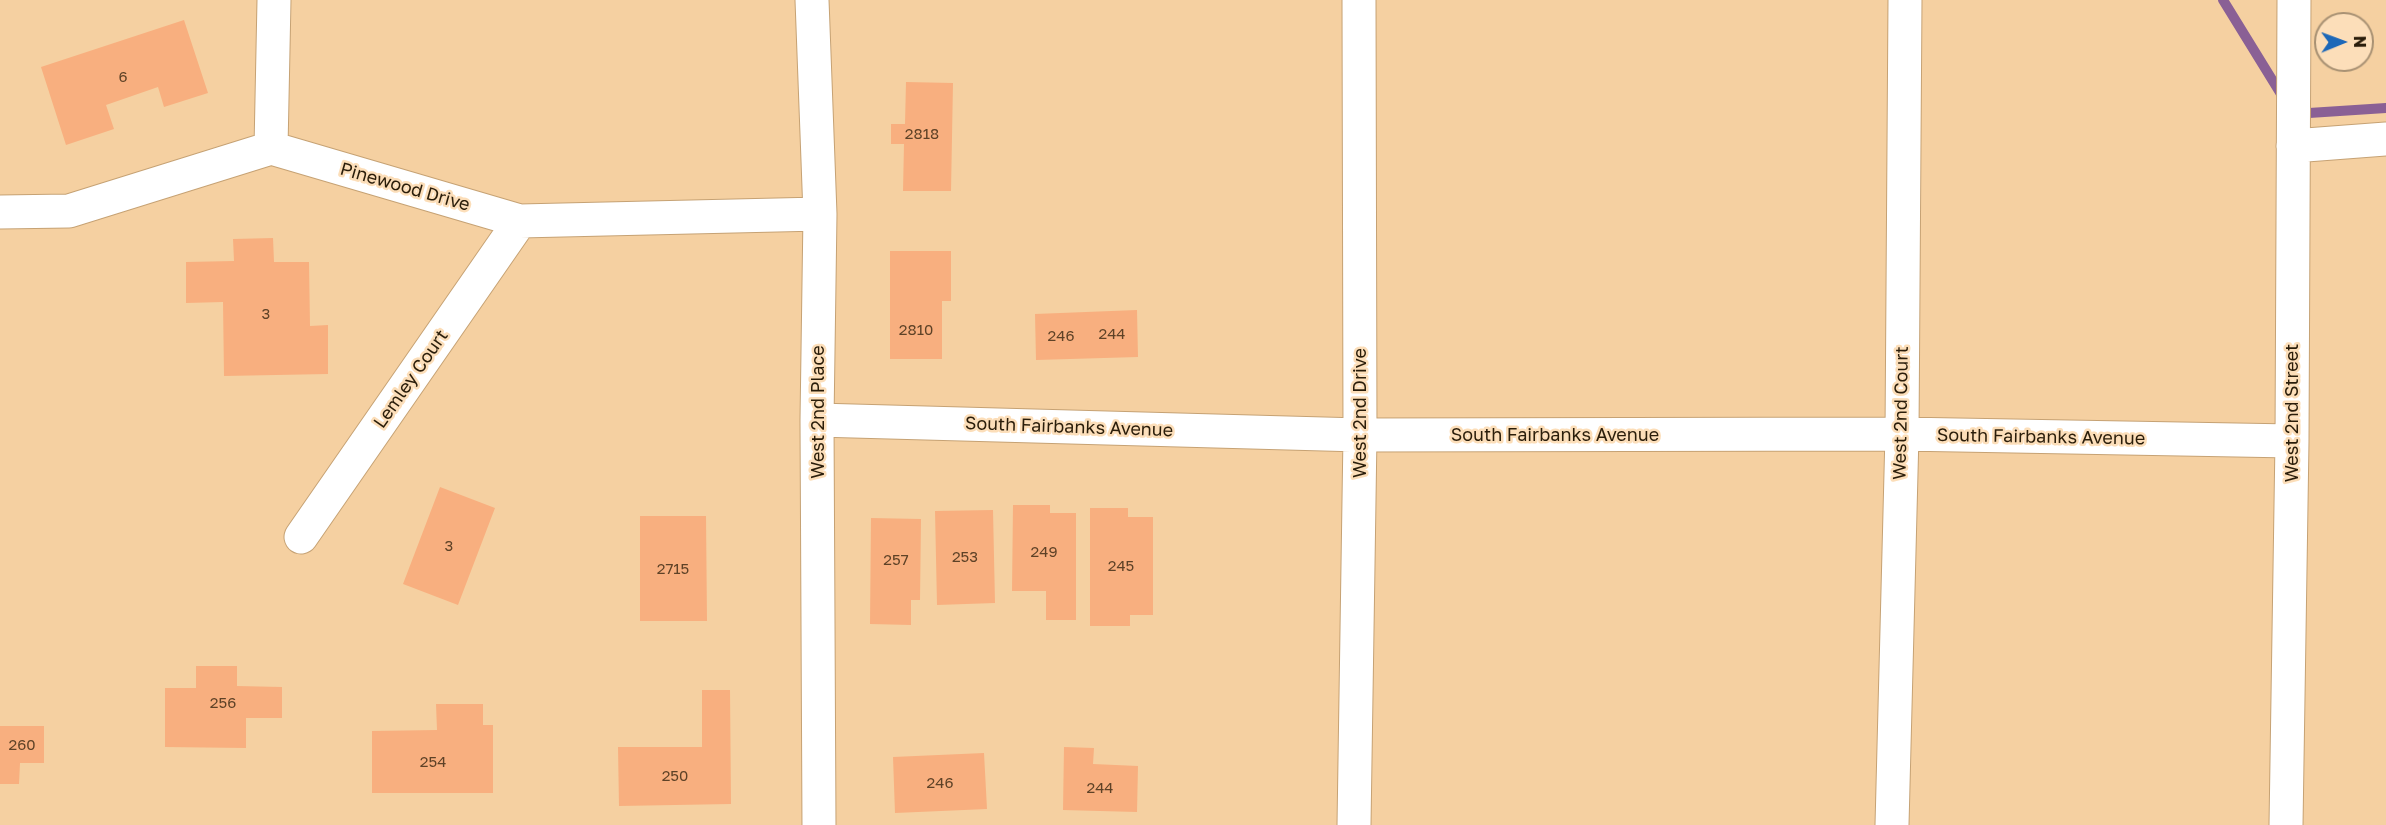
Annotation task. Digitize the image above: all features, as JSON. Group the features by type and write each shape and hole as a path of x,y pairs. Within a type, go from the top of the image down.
{"street":[{"path":"0,212 69,211 271,148 274,0"},
{"name":"West 2nd Place","path":"812,0 820,214 819,825"},
{"name":"West 2nd Drive","path":"1354,825 1360,435 1359,0"},
{"name":"West 2nd Court","path":"1892,825 1902,434 1905,0"},
{"name":"West 2nd Street","path":"2286,825 2292,441 2294,0"},
{"path":"2293,146 2386,139"},
{"name":"Pinewood Drive","path":"271,148 519,221 820,214"},
{"name":"Lemley Court","path":"302,537 519,221"},
{"name":"South Fairbanks Avenue","path":"818,420 1360,435 1902,434 2292,441"}],"building":[{"path":"184,20 208,93 164,107 158,87 106,105 114,129 66,145 41,67"},
{"path":"906,82 953,83 951,191 903,191 904,144 891,144 891,124 905,124"},
{"path":"273,238 274,262 309,262 310,326 328,325 328,374 224,376 223,302 186,303 186,262 234,261 233,239"},
{"path":"890,251 951,251 951,301 942,301 942,359 890,359"},
{"path":"1137,310 1138,357 1036,360 1035,314"},
{"path":"440,487 495,508 458,605 403,584"},
{"path":"1013,505 1050,505 1050,513 1076,513 1076,620 1046,620 1046,591 1012,591"},
{"path":"1090,508 1128,508 1128,517 1153,517 1153,615 1130,615 1130,626 1090,626"},
{"path":"993,510 995,603 937,605 935,511"},
{"path":"640,516 706,516 707,621 640,621"},
{"path":"871,518 921,519 920,600 911,600 911,625 870,624"},
{"path":"196,666 237,666 237,686 282,687 282,718 246,718 246,748 165,747 165,688 196,688"},
{"path":"702,690 730,690 731,804 619,806 618,747 702,747"},
{"path":"436,704 483,704 483,725 493,725 493,793 372,793 372,731 437,730"},
{"path":"0,726 44,726 44,763 20,763 19,784 0,784"},
{"path":"1064,747 1094,748 1093,764 1138,766 1137,812 1063,810"},
{"path":"984,753 987,809 895,813 893,757"}],"waterway":[{"path":"2223,0 2284,99"},
{"path":"2309,113 2386,108"}]}
